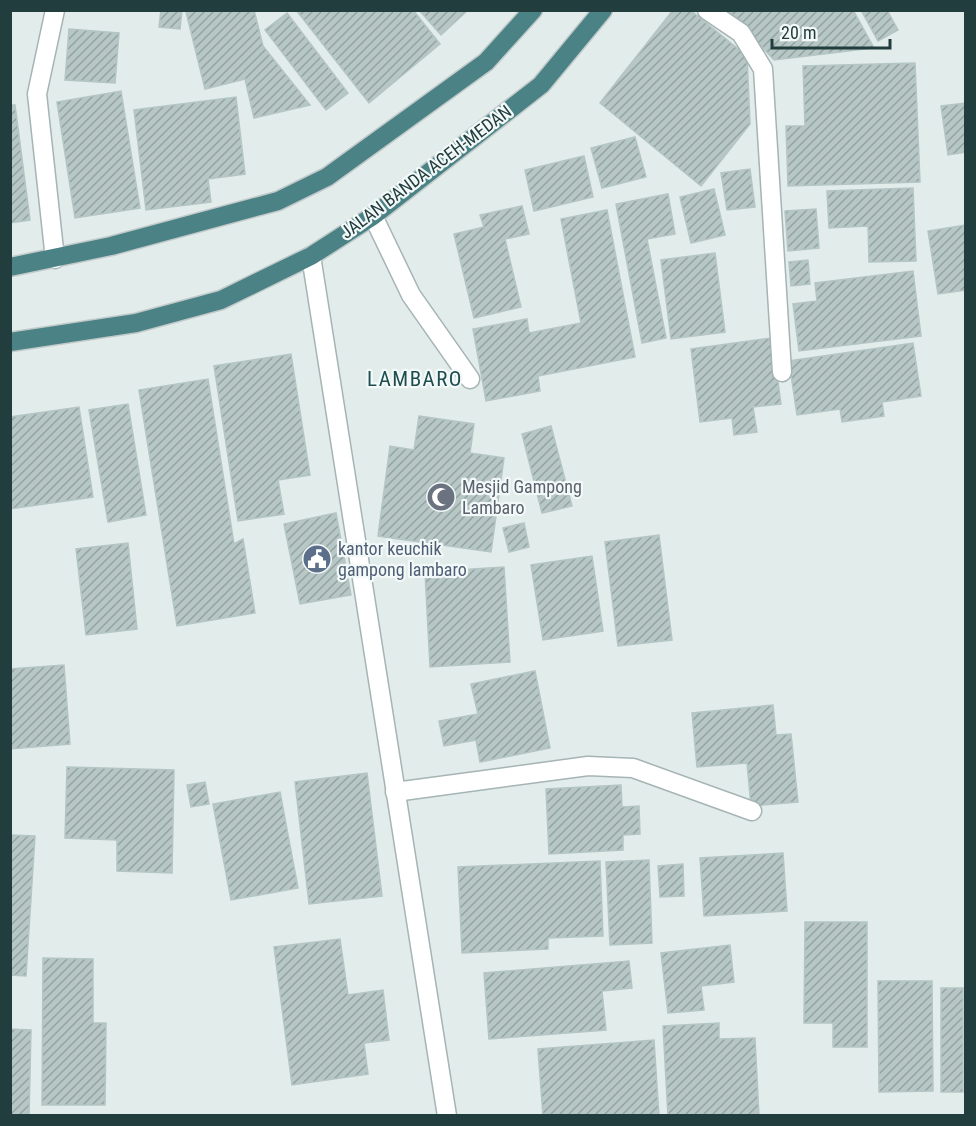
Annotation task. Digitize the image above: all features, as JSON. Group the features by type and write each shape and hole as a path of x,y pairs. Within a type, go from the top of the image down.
{"highway":[{"path":"10,267 111,246 278,201 327,177 486,62 533,10"},
{"name":"JALAN BANDA ACEH-MEDAN","path":"10,342 136,323 221,300 311,256 373,216 541,85 603,10"}],"street":[{"path":"55,10 37,94 55,259"},
{"path":"707,10 741,33 763,69 782,372"},
{"path":"373,216 411,296 470,379"},
{"path":"311,256 447,1116"},
{"path":"395,792 588,766 633,768 752,811"}],"building":[{"path":"161,10 182,10 180,29 159,27"},
{"path":"191,10 254,10 263,46 310,105 254,118 245,79 205,89 186,12"},
{"path":"296,10 413,10 440,44 369,103"},
{"path":"419,10 468,10 441,35"},
{"path":"673,10 690,10 747,56 750,124 701,186 600,103"},
{"path":"728,10 853,10 874,48 774,60"},
{"path":"861,10 887,10 898,30 878,41"},
{"path":"287,13 348,93 326,110 265,30"},
{"path":"69,29 119,33 115,83 65,80"},
{"path":"915,63 920,182 788,186 786,126 805,126 803,66"},
{"path":"121,91 140,208 75,218 57,102"},
{"path":"236,97 245,174 208,179 211,202 146,210 134,110"},
{"path":"966,103 966,152 948,155 941,106"},
{"path":"10,105 15,105 30,220 10,223"},
{"path":"635,137 646,177 602,188 591,148"},
{"path":"584,156 593,197 534,211 525,170"},
{"path":"750,169 755,207 727,210 721,173"},
{"path":"913,188 916,261 869,262 868,226 829,228 827,191"},
{"path":"714,189 725,235 691,243 680,197"},
{"path":"668,194 675,234 647,239 666,338 642,343 616,204"},
{"path":"522,206 529,234 505,239 521,307 474,318 454,234 484,227 480,215"},
{"path":"816,209 819,248 788,251 785,211"},
{"path":"607,210 635,357 538,376 540,391 486,401 473,329 527,319 529,333 581,323 561,219"},
{"path":"966,225 966,290 938,294 928,231"},
{"path":"715,253 725,332 671,339 661,260"},
{"path":"808,260 810,284 791,286 789,262"},
{"path":"913,271 921,336 799,351 793,304 817,301 815,283"},
{"path":"772,338 781,404 753,407 757,432 734,435 732,418 700,422 691,349"},
{"path":"913,343 921,396 882,402 884,416 842,422 840,409 797,415 789,361"},
{"path":"291,354 310,475 278,480 284,514 238,521 214,366"},
{"path":"208,379 234,544 243,539 255,613 177,626 139,390"},
{"path":"128,404 146,515 108,522 89,410"},
{"path":"79,407 93,497 10,509 10,417"},
{"name":"Mesjid Gampong Lambaro","path":"419,416 474,424 470,453 504,458 491,552 378,536 390,446 414,450"},
{"path":"551,426 572,506 542,513 522,434"},
{"name":"kantor keuchik gampong lambaro","path":"336,513 351,595 300,604 284,524"},
{"path":"524,523 529,547 509,552 503,528"},
{"path":"659,535 672,640 618,646 605,542"},
{"path":"128,543 137,629 86,635 76,549"},
{"path":"592,556 603,631 543,640 531,565"},
{"path":"504,567 510,662 430,667 425,572"},
{"path":"64,665 70,744 10,749 10,669"},
{"path":"535,671 550,748 480,762 476,740 444,746 439,721 478,714 471,684"},
{"path":"773,705 776,735 791,734 798,802 751,806 747,763 697,767 692,713"},
{"path":"67,767 174,770 172,873 117,871 117,840 65,838"},
{"path":"367,773 382,896 309,904 295,782"},
{"path":"205,782 209,804 191,807 187,785"},
{"path":"621,785 622,807 639,806 640,834 623,835 623,850 549,854 546,789"},
{"path":"280,792 298,888 231,900 213,804"},
{"path":"10,835 35,836 26,976 10,975"},
{"path":"783,853 787,911 704,916 700,858"},
{"path":"649,860 652,943 610,945 606,862"},
{"path":"600,861 603,936 548,938 548,949 462,953 458,867"},
{"path":"683,864 684,896 660,897 658,866"},
{"path":"805,922 867,922 867,1047 833,1047 833,1023 804,1023"},
{"path":"340,939 348,995 383,990 389,1040 364,1043 368,1074 292,1085 274,947"},
{"path":"730,945 734,982 701,986 704,1010 668,1013 661,953"},
{"path":"43,958 93,959 93,1023 106,1023 105,1105 42,1105"},
{"path":"629,961 632,988 602,991 606,1030 489,1039 484,973"},
{"path":"878,981 932,981 933,1091 879,1092"},
{"path":"941,988 963,988 963,1092 941,1092"},
{"path":"719,1023 719,1039 755,1038 759,1116 668,1116 663,1026"},
{"path":"10,1029 31,1030 29,1116 10,1116"},
{"path":"654,1040 659,1116 543,1116 538,1049"}],"place":[{"name":"Mesjid Gampong Lambaro","path":"441,497"},
{"name":"kantor keuchik gampong lambaro","path":"317,559"}],"district":[{"name":"LAMBARO","path":"415,379"}]}
